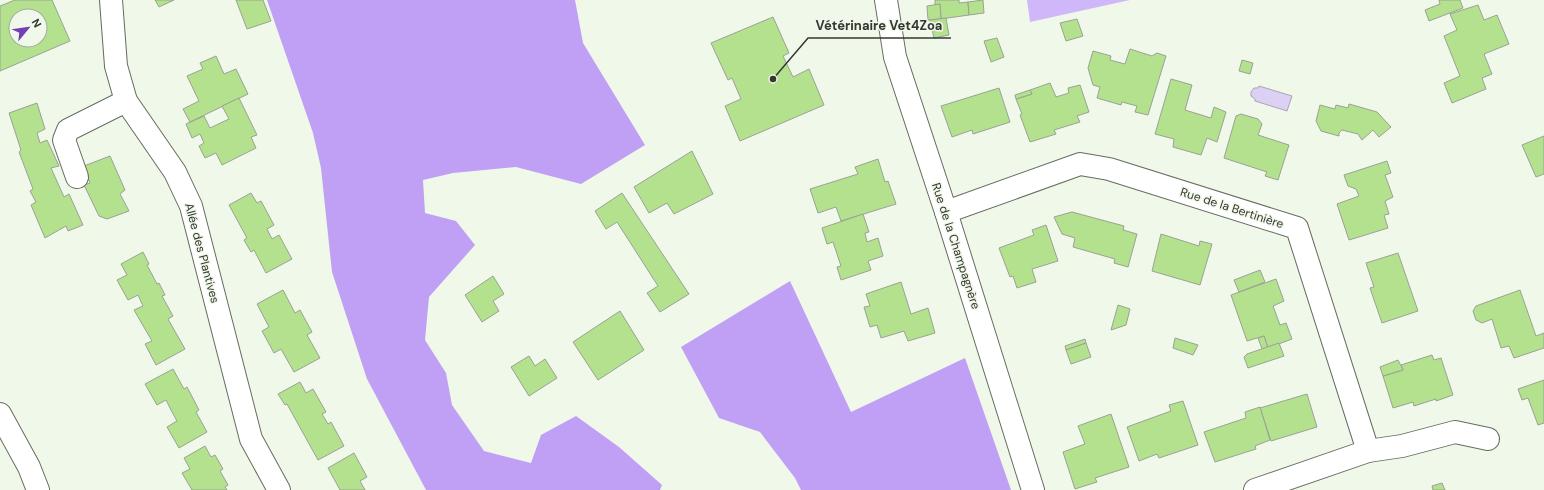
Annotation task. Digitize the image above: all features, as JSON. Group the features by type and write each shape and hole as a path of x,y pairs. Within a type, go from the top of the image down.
{"street":[{"name":"Allée des Plantives","path":"111,0 116,66 126,101 175,172 191,206 251,440 279,490"},
{"name":"Rue de la Champagnère","path":"886,0 895,58 946,212 1033,490"},
{"path":"77,177 64,140 68,130 126,101"},
{"name":"Rue de la Bertinière","path":"946,212 1080,164 1109,169 1297,228 1368,451"},
{"path":"0,414 29,467 38,490"},
{"path":"1255,490 1368,451 1402,446 1455,432 1488,439"}],"shaded area":[{"path":"267,0 575,0 583,43 645,145 581,184 516,167 453,173 423,180 425,213 456,221 475,245 429,297 425,340 446,373 452,405 484,451 531,463 541,435 576,416 619,447 662,485 660,490 426,490 367,379 332,272 321,168 313,133"},
{"path":"1027,0 1130,0 1030,22"},
{"path":"1259,86 1292,96 1287,111 1255,101 1255,99 1251,96 1251,92 1254,88 1258,88"},
{"path":"790,281 851,412 965,358 1011,490 801,490 795,478 760,432 719,418 681,347"}],"building":[{"path":"15,0 52,0 70,41 0,71 0,6"},
{"path":"155,0 174,0 159,7"},
{"path":"236,0 263,0 271,21 247,29"},
{"path":"935,0 959,0 959,3 968,2 969,15 941,19 940,4 935,5"},
{"path":"983,0 984,13 969,15 968,2"},
{"path":"1439,0 1460,0 1463,8 1429,21 1425,10 1440,4"},
{"path":"940,4 941,19 928,20 927,6"},
{"path":"1478,5 1484,20 1497,15 1509,44 1484,54 1492,74 1482,78 1486,89 1452,103 1444,83 1460,76 1444,36 1457,30 1450,14"},
{"path":"773,17 789,53 783,56 793,77 809,69 824,105 740,141 725,106 741,99 732,78 728,80 711,43"},
{"path":"946,18 949,35 934,38 930,20"},
{"path":"1077,19 1083,36 1066,41 1060,23"},
{"path":"997,38 1004,57 991,62 984,41"},
{"path":"1130,49 1152,56 1157,53 1166,56 1148,115 1135,112 1137,106 1122,102 1121,105 1097,98 1100,87 1093,85 1088,68 1093,51 1111,56 1110,60 1125,64"},
{"path":"216,56 224,74 236,69 248,94 190,122 183,109 199,101 187,76 203,69 200,63"},
{"path":"1242,60 1253,63 1250,74 1239,71"},
{"path":"1171,79 1192,85 1185,110 1211,118 1214,107 1226,112 1217,142 1207,138 1201,155 1173,147 1174,139 1155,134"},
{"path":"1050,83 1056,97 1069,93 1068,88 1080,85 1089,112 1077,116 1080,122 1054,130 1056,134 1030,142 1016,99 1032,94 1030,90"},
{"path":"999,88 1010,122 973,134 972,130 952,137 941,106"},
{"path":"1030,90 1032,94 1016,99 1015,95"},
{"path":"239,98 257,135 251,137 256,148 222,165 216,153 205,158 199,146 204,143 200,134 192,138 186,124 204,116 210,128 229,119 222,106"},
{"path":"37,103 45,129 37,133 40,143 47,140 59,166 51,168 64,197 69,194 83,225 68,231 66,226 45,238 31,205 36,202 30,191 33,189 19,152 21,150 9,113"},
{"path":"1349,104 1377,112 1391,127 1379,137 1373,130 1362,140 1358,134 1342,130 1339,133 1339,136 1321,131 1316,121 1320,105 1335,109 1336,105 1348,108"},
{"path":"1241,114 1258,119 1262,124 1258,135 1289,145 1278,180 1265,176 1267,172 1224,158 1236,116"},
{"path":"1544,136 1544,174 1536,177 1522,145"},
{"path":"692,151 713,194 674,214 667,203 649,213 634,187"},
{"path":"110,156 125,190 120,194 129,211 107,219 99,216 84,185 90,183 84,166"},
{"path":"878,159 885,182 888,181 896,204 841,221 836,207 818,213 810,189 858,174 855,167"},
{"path":"1387,161 1391,173 1385,175 1393,197 1385,201 1389,214 1384,215 1388,228 1349,240 1337,204 1359,196 1356,189 1348,186 1344,175"},
{"path":"251,193 257,203 261,201 274,225 267,229 272,239 279,235 292,259 266,273 254,250 251,252 244,240 247,238 229,205"},
{"path":"622,193 689,294 660,312 647,293 658,286 617,222 606,229 595,211"},
{"path":"1072,212 1124,226 1123,230 1137,234 1128,267 1114,263 1115,259 1073,247 1075,238 1062,234 1054,217"},
{"path":"863,214 869,232 865,233 867,242 878,238 883,256 868,261 871,270 841,280 837,267 841,266 833,242 827,244 822,228"},
{"path":"1046,225 1058,261 1032,269 1036,282 1017,288 1013,276 1010,277 999,248 1034,235 1032,230"},
{"path":"1161,234 1199,246 1200,241 1212,244 1200,285 1152,271"},
{"path":"143,252 149,264 147,265 157,284 159,283 165,295 162,296 173,316 168,319 185,349 156,365 145,344 152,341 134,310 143,306 138,295 128,300 117,280 127,275 121,264"},
{"path":"1398,253 1418,311 1382,323 1370,288 1374,287 1366,263"},
{"path":"1260,270 1265,282 1239,292 1234,280"},
{"path":"493,276 504,294 493,301 499,311 482,322 465,295"},
{"path":"1276,279 1284,301 1273,306 1280,325 1286,323 1292,339 1268,348 1264,336 1247,341 1231,295"},
{"path":"901,282 911,314 928,308 935,333 908,341 904,331 881,338 877,325 870,327 864,307 870,306 866,294"},
{"path":"283,290 295,313 300,310 312,332 307,335 320,358 294,372 281,349 274,353 262,331 269,327 257,304"},
{"path":"1520,290 1536,336 1544,333 1544,348 1514,358 1509,346 1501,348 1492,319 1482,323 1476,320 1473,311 1476,306"},
{"path":"1118,305 1130,309 1126,325 1111,330"},
{"path":"620,311 644,350 598,380 573,342"},
{"path":"1264,336 1268,348 1262,349 1258,338"},
{"path":"1175,338 1198,345 1193,355 1173,348"},
{"path":"1085,339 1086,343 1066,350 1065,346"},
{"path":"1086,343 1091,357 1071,364 1066,350"},
{"path":"1279,343 1284,356 1248,368 1244,357 1247,354"},
{"path":"1432,355 1434,360 1441,358 1453,395 1414,406 1413,402 1393,408 1383,376 1403,370 1401,365"},
{"path":"529,356 535,366 545,359 557,378 529,396 511,367"},
{"path":"1398,360 1403,370 1383,376 1380,367"},
{"path":"173,369 184,389 187,387 199,410 196,412 207,432 179,448 167,427 177,421 166,400 157,405 145,384"},
{"path":"1544,380 1544,423 1538,425 1528,398 1522,400 1518,389"},
{"path":"300,382 306,393 313,389 326,412 322,414 328,424 331,422 344,446 318,460 287,404 285,405 278,394"},
{"path":"1307,394 1317,427 1271,441 1260,408"},
{"path":"1183,401 1198,445 1159,458 1157,454 1139,461 1127,427 1171,411 1169,405"},
{"path":"1260,407 1270,440 1255,446 1256,449 1215,462 1204,432 1246,418 1245,412"},
{"path":"1111,414 1129,467 1095,478 1097,482 1075,489 1063,452 1085,444 1078,426"},
{"path":"205,446 211,457 215,455 223,469 220,471 228,485 225,487 227,490 192,490 182,473 190,469 184,458"},
{"path":"354,453 367,477 360,481 365,490 340,490 328,468"},
{"path":"1442,483 1445,490 1433,490 1432,486"}],"place":[{"name":"Vétérinaire Vet4Zoa","path":"773,79"}]}
